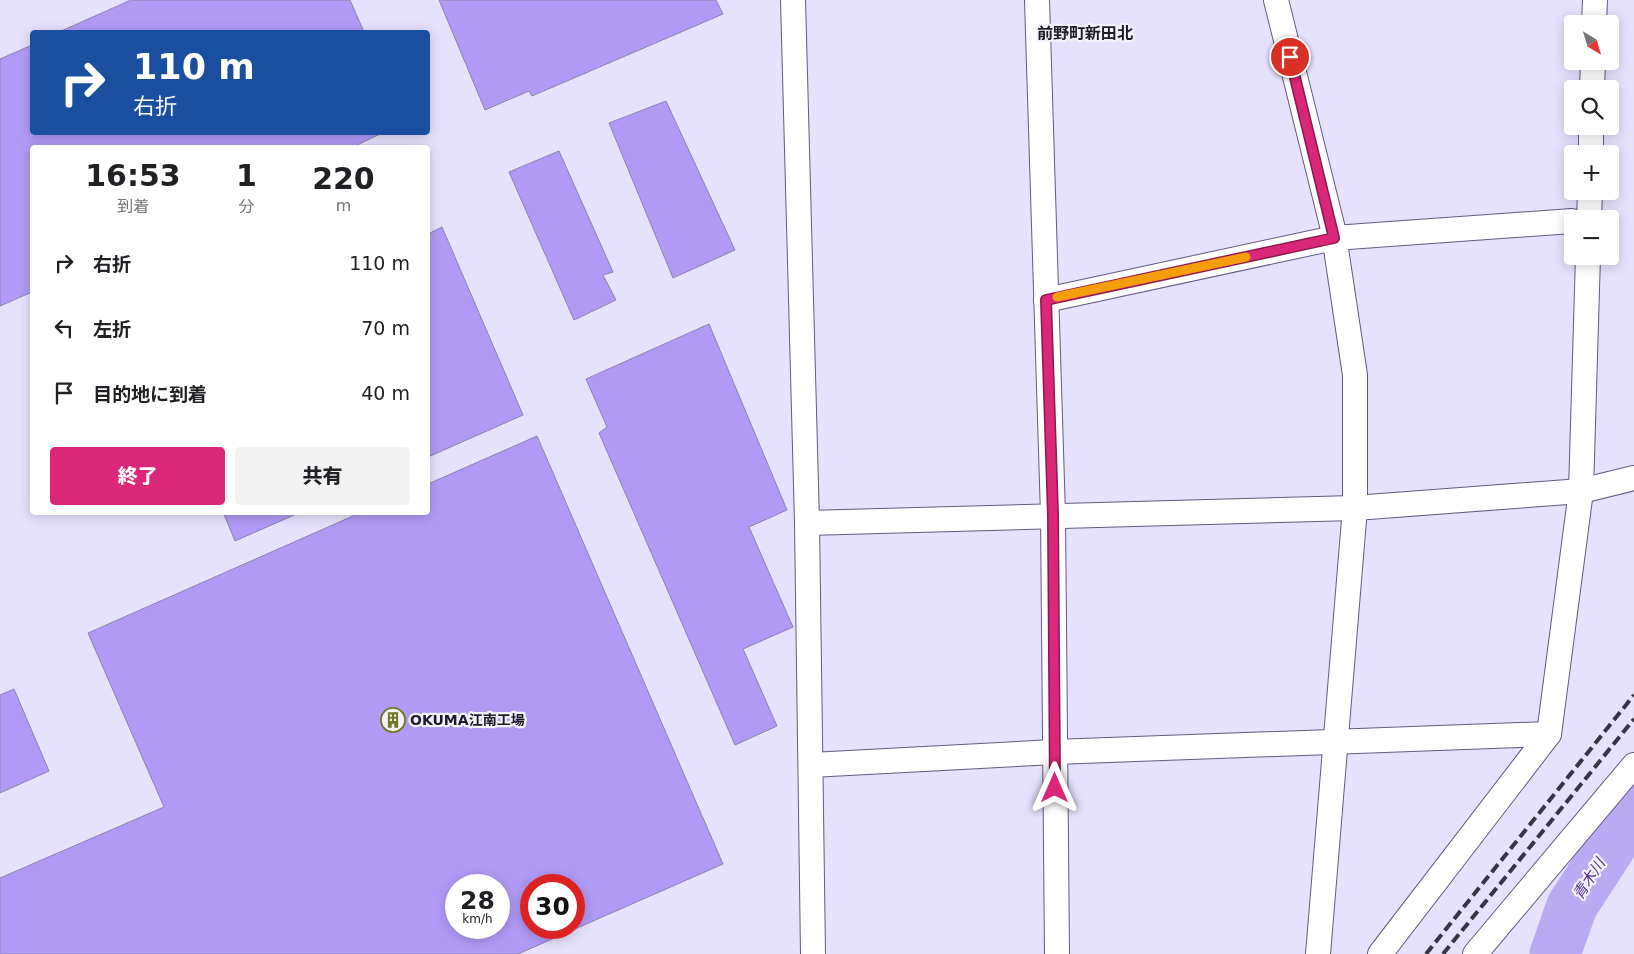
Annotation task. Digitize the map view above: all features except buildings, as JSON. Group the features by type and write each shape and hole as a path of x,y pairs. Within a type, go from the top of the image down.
{"street":[{"path":"793,0 807,523 813,954"},
{"path":"1037,0 1053,515 1057,954"},
{"path":"1276,0 1334,238 1355,375 1355,508 1318,954"},
{"path":"1594,15 1595,0"},
{"path":"1046,300 1334,238 1564,223"},
{"path":"1380,954 1549,734 1581,491 1588,265"},
{"path":"807,523 1355,508 1581,491 1634,478"},
{"path":"811,765 1054,752 1549,734"},
{"path":"1475,954 1634,765"}],"waterway":[{"name":"青木川","path":"1555,954 1572,906 1634,810"}],"railway":[{"path":"1426,954 1634,695"},
{"path":"1443,954 1634,719"}],"slow traffic":[{"path":"1057,297 1246,257"}],"place":[{"name":"OKUMA江南工場","path":"393,720"}],"district":[{"name":"前野町新田北","path":"1085,33"}],"route":[{"path":"1055,788 1053,515 1046,300 1334,238 1290,57"}]}
